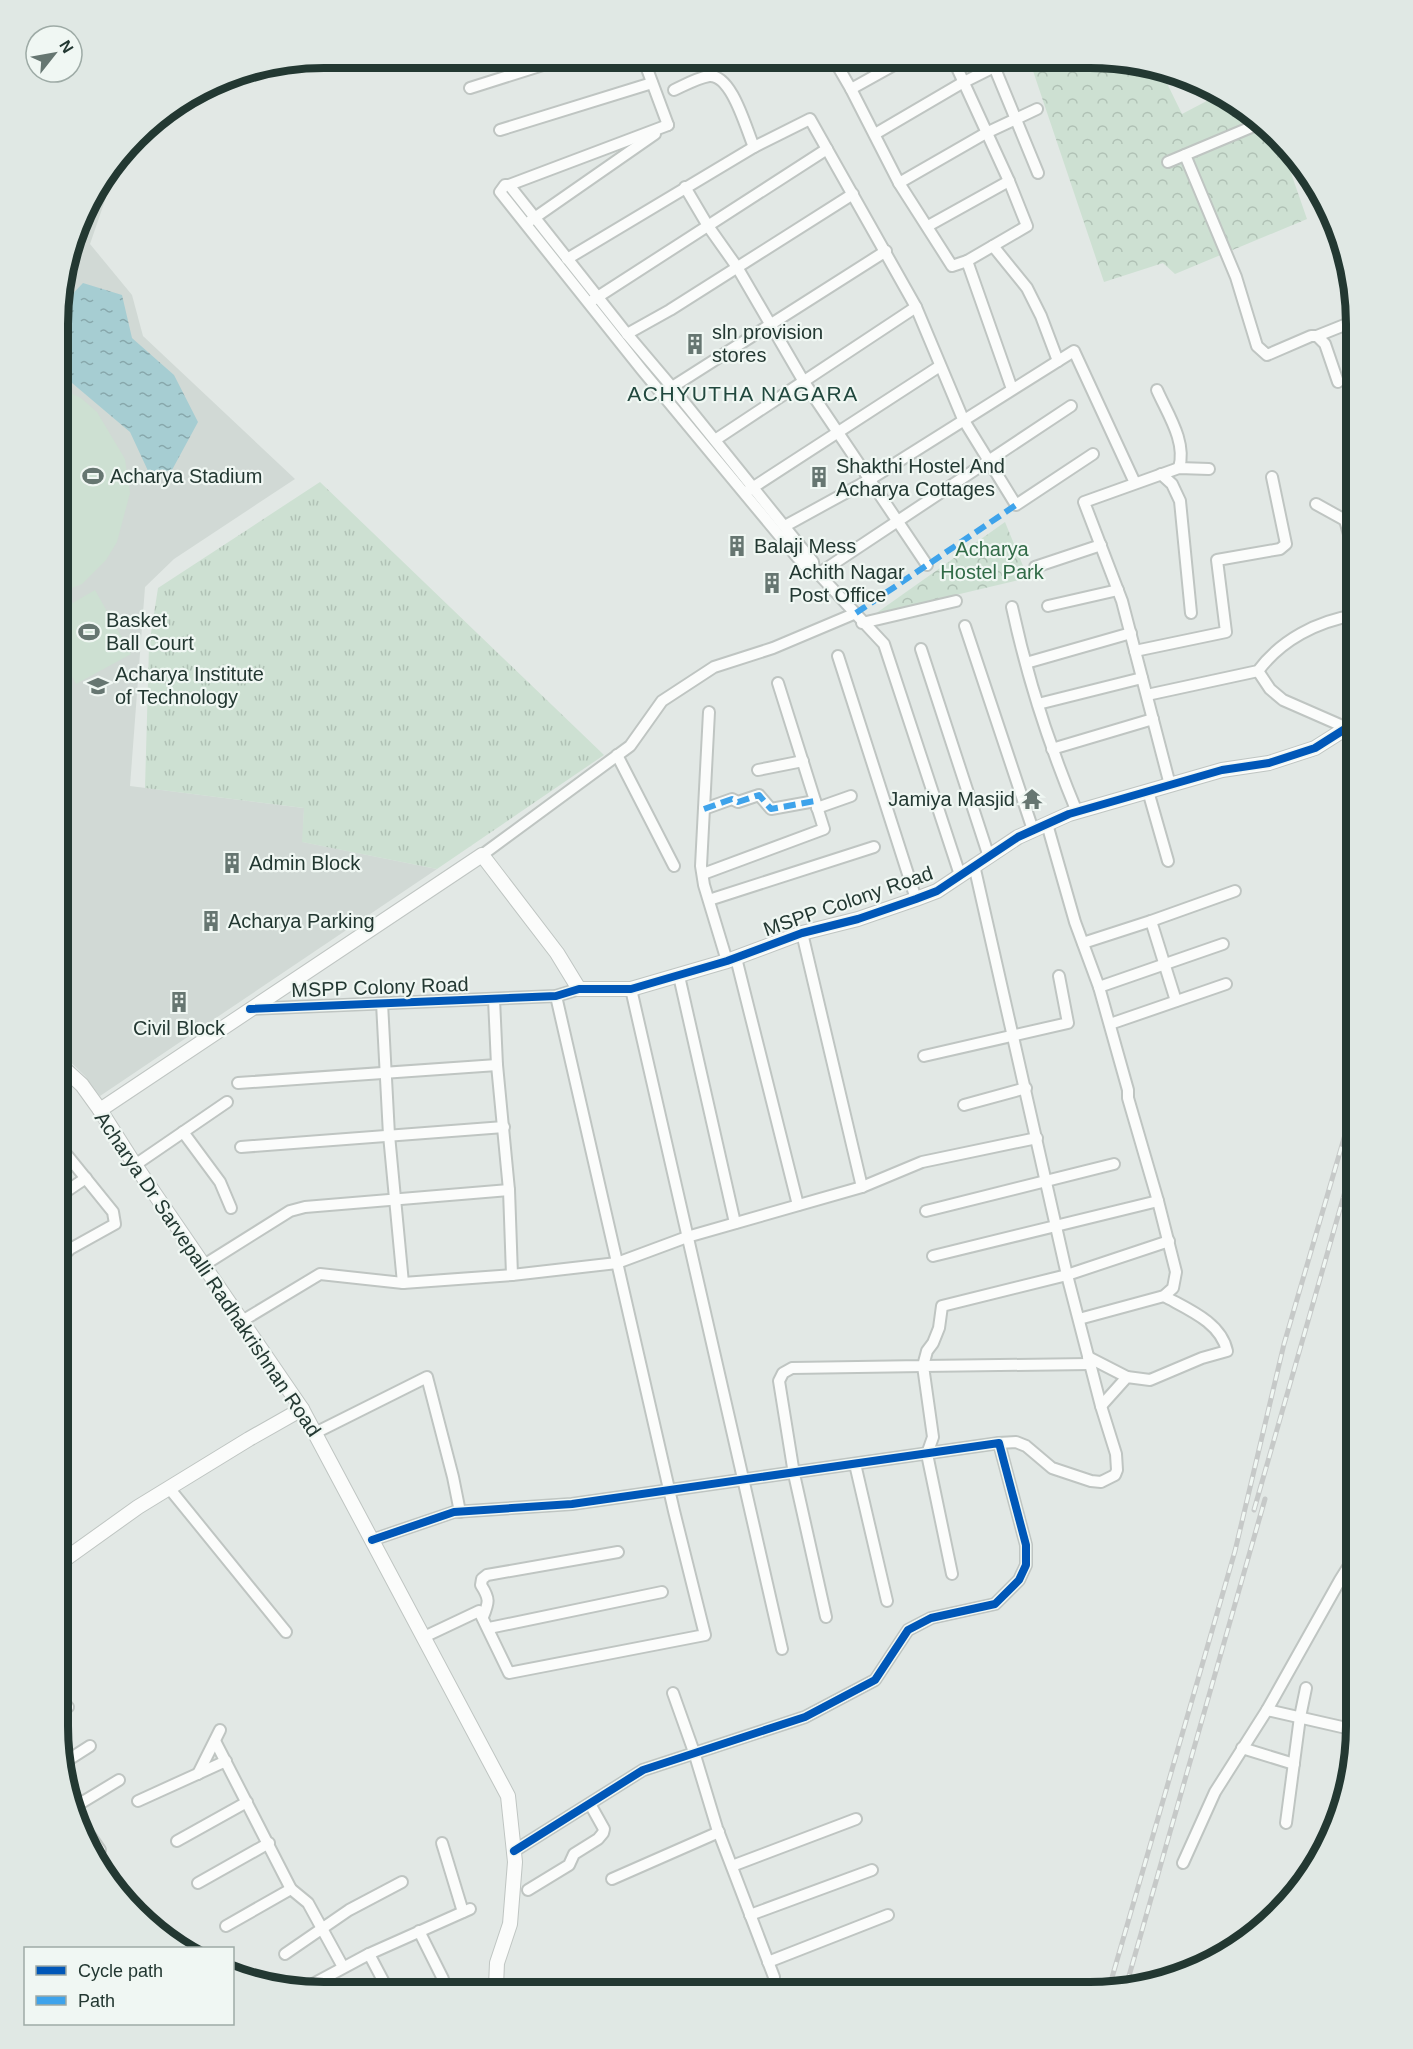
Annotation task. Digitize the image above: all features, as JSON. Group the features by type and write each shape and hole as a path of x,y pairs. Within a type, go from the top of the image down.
{"street":[{"path":"470,88 533,68"},
{"path":"647,68 668,125"},
{"path":"839,68 900,183 952,266 967,261 1027,226 1009,181 956,68"},
{"path":"851,89 889,68"},
{"path":"875,134 984,68"},
{"path":"994,68 1038,173"},
{"path":"674,90 699,79 711,76 720,78 729,87 754,147"},
{"path":"500,130 652,83"},
{"path":"900,183 986,133 1037,109"},
{"path":"567,258 754,147 810,119 916,307 963,419 1016,505 1093,454"},
{"path":"668,125 509,185 530,221 662,394 784,526 813,562 816,571 884,644 960,875"},
{"path":"530,221 668,125"},
{"path":"1168,162 1253,127"},
{"path":"592,300 827,149"},
{"path":"1185,155 1236,278 1257,346 1267,355 1311,336 1317,336 1346,324"},
{"path":"927,226 1009,181"},
{"path":"685,187 737,267 804,382 927,565"},
{"path":"627,334 853,194"},
{"path":"530,221 567,258 592,300 627,334 671,386 715,440 806,567 816,571"},
{"path":"993,246 1027,288 1041,316 1058,361"},
{"path":"662,394 671,386 886,251"},
{"path":"967,261 1012,389"},
{"path":"715,440 916,307"},
{"path":"1317,336 1325,344 1338,382"},
{"path":"784,526 869,480 1074,351 1135,483"},
{"path":"749,490 940,366"},
{"path":"1157,390 1179,441 1182,457 1179,468"},
{"path":"816,571 897,522 1071,406"},
{"path":"1170,785 1118,590 1084,502 1179,468 1209,469"},
{"path":"1161,474 1172,484 1180,501 1191,613"},
{"path":"1135,651 1226,632 1217,560 1280,549 1286,544 1272,477"},
{"path":"1316,504 1345,520 1346,524"},
{"path":"1035,567 1101,545"},
{"path":"1048,606 1118,590"},
{"path":"100,1110 482,855 630,746 662,701 714,667 859,618 956,601"},
{"path":"1012,607 1052,749 1077,812"},
{"path":"1147,695 1258,671 1271,655 1301,633 1346,617"},
{"path":"965,626 1033,830"},
{"path":"1026,663 1131,633"},
{"path":"921,650 989,857"},
{"path":"838,656 916,899"},
{"path":"1258,671 1270,689 1283,700 1346,723"},
{"path":"1038,704 1142,678"},
{"path":"703,874 824,829 778,683"},
{"path":"709,712 701,866 709,900 732,960 798,1205"},
{"path":"1052,749 1153,719"},
{"name":"MSPP Colony Road","path":"250,1009 556,996 579,989 631,989 732,960 802,933 858,919 937,891 1018,837 1077,812 1222,770 1269,763 1315,748 1346,728"},
{"path":"617,755 674,866"},
{"path":"758,770 803,761"},
{"path":"1148,791 1168,861"},
{"path":"704,809 732,799 738,802 759,795 771,809 816,805 851,796"},
{"path":"1047,824 1110,1024 1176,1272 1173,1288 1164,1296 1079,1319"},
{"path":"709,900 874,847"},
{"path":"482,855 556,953 579,989"},
{"path":"372,1540 460,1512 572,1504 999,1443 1016,1442 1026,1446 1052,1468 1091,1481 1101,1482 1115,1474 1116,1454 1067,1275 974,865"},
{"path":"1083,943 1235,891"},
{"path":"1151,921 1176,1001"},
{"path":"802,933 862,1187"},
{"path":"1099,987 1222,944"},
{"path":"679,976 735,1223"},
{"path":"924,1056 1068,1023 1059,976"},
{"path":"1110,1024 1226,984"},
{"path":"631,989 782,1649"},
{"path":"424,1637 479,1611 509,1672 705,1635 669,1490 556,996"},
{"path":"494,999 497,1065 509,1190 512,1275"},
{"path":"381,1003 394,1200 403,1283"},
{"path":"238,1083 497,1065"},
{"name":"Acharya Dr Sarvepalli Radhakrishnan Road","path":"68,1072 82,1085 100,1110 302,1409 508,1796 514,1851 510,1924 496,1963 496,1982"},
{"path":"964,1106 1026,1088"},
{"path":"135,1165 227,1102"},
{"path":"241,1147 504,1127"},
{"path":"183,1132 220,1182 231,1208"},
{"path":"242,1321 320,1274 403,1283 512,1275 617,1263 687,1237 862,1187 922,1162 1037,1138"},
{"path":"68,1156 113,1212 115,1224 68,1251"},
{"path":"926,1211 1114,1164"},
{"path":"68,1190 86,1178"},
{"path":"204,1265 290,1211 305,1207 509,1190"},
{"path":"933,1256 1158,1201"},
{"path":"952,1574 927,1454 933,1437 923,1365 927,1351 939,1328 942,1306 1067,1275 1169,1241"},
{"path":"826,1617 794,1474 779,1381 783,1373 792,1368 1089,1360 1127,1377 1150,1380 1202,1358 1227,1351 1211,1323 1164,1296"},
{"path":"315,1433 427,1377 460,1512"},
{"path":"1101,1406 1127,1377"},
{"path":"68,1557 138,1507 302,1409"},
{"path":"514,1851 643,1770 805,1717 875,1680 908,1630 931,1618 995,1604 1020,1580 1026,1565 1026,1545 999,1443"},
{"path":"855,1464 887,1601"},
{"path":"169,1488 286,1632"},
{"path":"483,1617 489,1603 487,1594 481,1585 482,1579 487,1575 618,1552"},
{"path":"1183,1863 1215,1792 1267,1710 1346,1571"},
{"path":"489,1628 662,1592"},
{"path":"1286,1823 1306,1688"},
{"path":"673,1693 719,1832 774,1977"},
{"path":"1267,1710 1346,1728"},
{"path":"198,1774 220,1730"},
{"path":"215,1741 291,1889 308,1903 343,1968"},
{"path":"70,1759 90,1746"},
{"path":"1242,1748 1294,1764"},
{"path":"138,1801 226,1761"},
{"path":"80,1804 119,1780"},
{"path":"177,1841 247,1802"},
{"path":"528,1890 569,1865 574,1854 598,1839 603,1833 604,1829 590,1804"},
{"path":"732,1866 856,1819"},
{"path":"612,1880 719,1832"},
{"path":"198,1883 268,1843"},
{"path":"318,1982 369,1954 466,1910 442,1843"},
{"path":"750,1916 872,1870"},
{"path":"285,1954 349,1911 402,1882"},
{"path":"226,1926 291,1889"},
{"path":"768,1962 888,1915"},
{"path":"418,1931 443,1979"},
{"path":"369,1954 384,1982"}],"shaded area":[{"name":"Acharya Institute of Technology","path":"111,181 90,244 132,295 143,336 295,479 174,559 145,587 130,786 304,808 303,842 437,869 100,1096 85,1076 68,1060 68,306 72,273 81,241 94,210"}],"green space":[{"path":"1032,68 1107,68 1156,76 1165,79 1182,114 1211,99 1218,102 1245,120 1271,142 1287,160 1307,219 1175,274 1163,263 1104,282"},
{"name":"Acharya Stadium","path":"68,392 81,398 97,412 125,459 130,493 117,542 106,560 82,584 68,589"},
{"path":"320,482 604,755 437,869 302,842 304,808 145,788 149,646 158,588"},
{"name":"Acharya Hostel Park","path":"1005,522 1028,578 875,614"},
{"name":"Basket Ball Court","path":"95,590 131,654 76,684 68,669 68,606"}],"water":[{"path":"83,283 122,295 132,338 174,375 198,422 172,470 149,473 130,432 68,380 69,298"}],"railway":[{"path":"1111,1980 1235,1551 1284,1344 1346,1131"},
{"path":"1254,1510 1346,1188"},
{"path":"1128,1978 1265,1499"}],"marked path":[{"path":"856,613 1016,505"},
{"path":"704,809 732,799 738,802 759,795 771,809 815,801"}],"cycle path":[{"path":"250,1009 556,996 579,989 631,989 727,961 802,933 858,919 937,891 1018,837 1069,814 1222,770 1269,763 1315,748 1346,728"},
{"path":"372,1540 454,1512 572,1504 999,1443 1026,1545 1026,1565 1019,1580 995,1604 931,1618 908,1630 875,1680 805,1717 643,1770 514,1851"}],"place":[{"name":"sln provision stores","path":"695,344"},
{"name":"Acharya Stadium","path":"93,476"},
{"name":"Shakthi Hostel And Acharya Cottages","path":"819,477"},
{"name":"Balaji Mess","path":"737,546"},
{"name":"Achith Nagar Post Office","path":"772,583"},
{"name":"Basket Ball Court","path":"89,632"},
{"name":"Acharya Institute of Technology","path":"98,686"},
{"name":"Jamiya Masjid","path":"1032,799"},
{"name":"Admin Block","path":"232,863"},
{"name":"Acharya Parking","path":"211,921"},
{"name":"Civil Block","path":"179,1002"}],"district":[{"name":"ACHYUTHA NAGARA","path":"743,393"}]}
